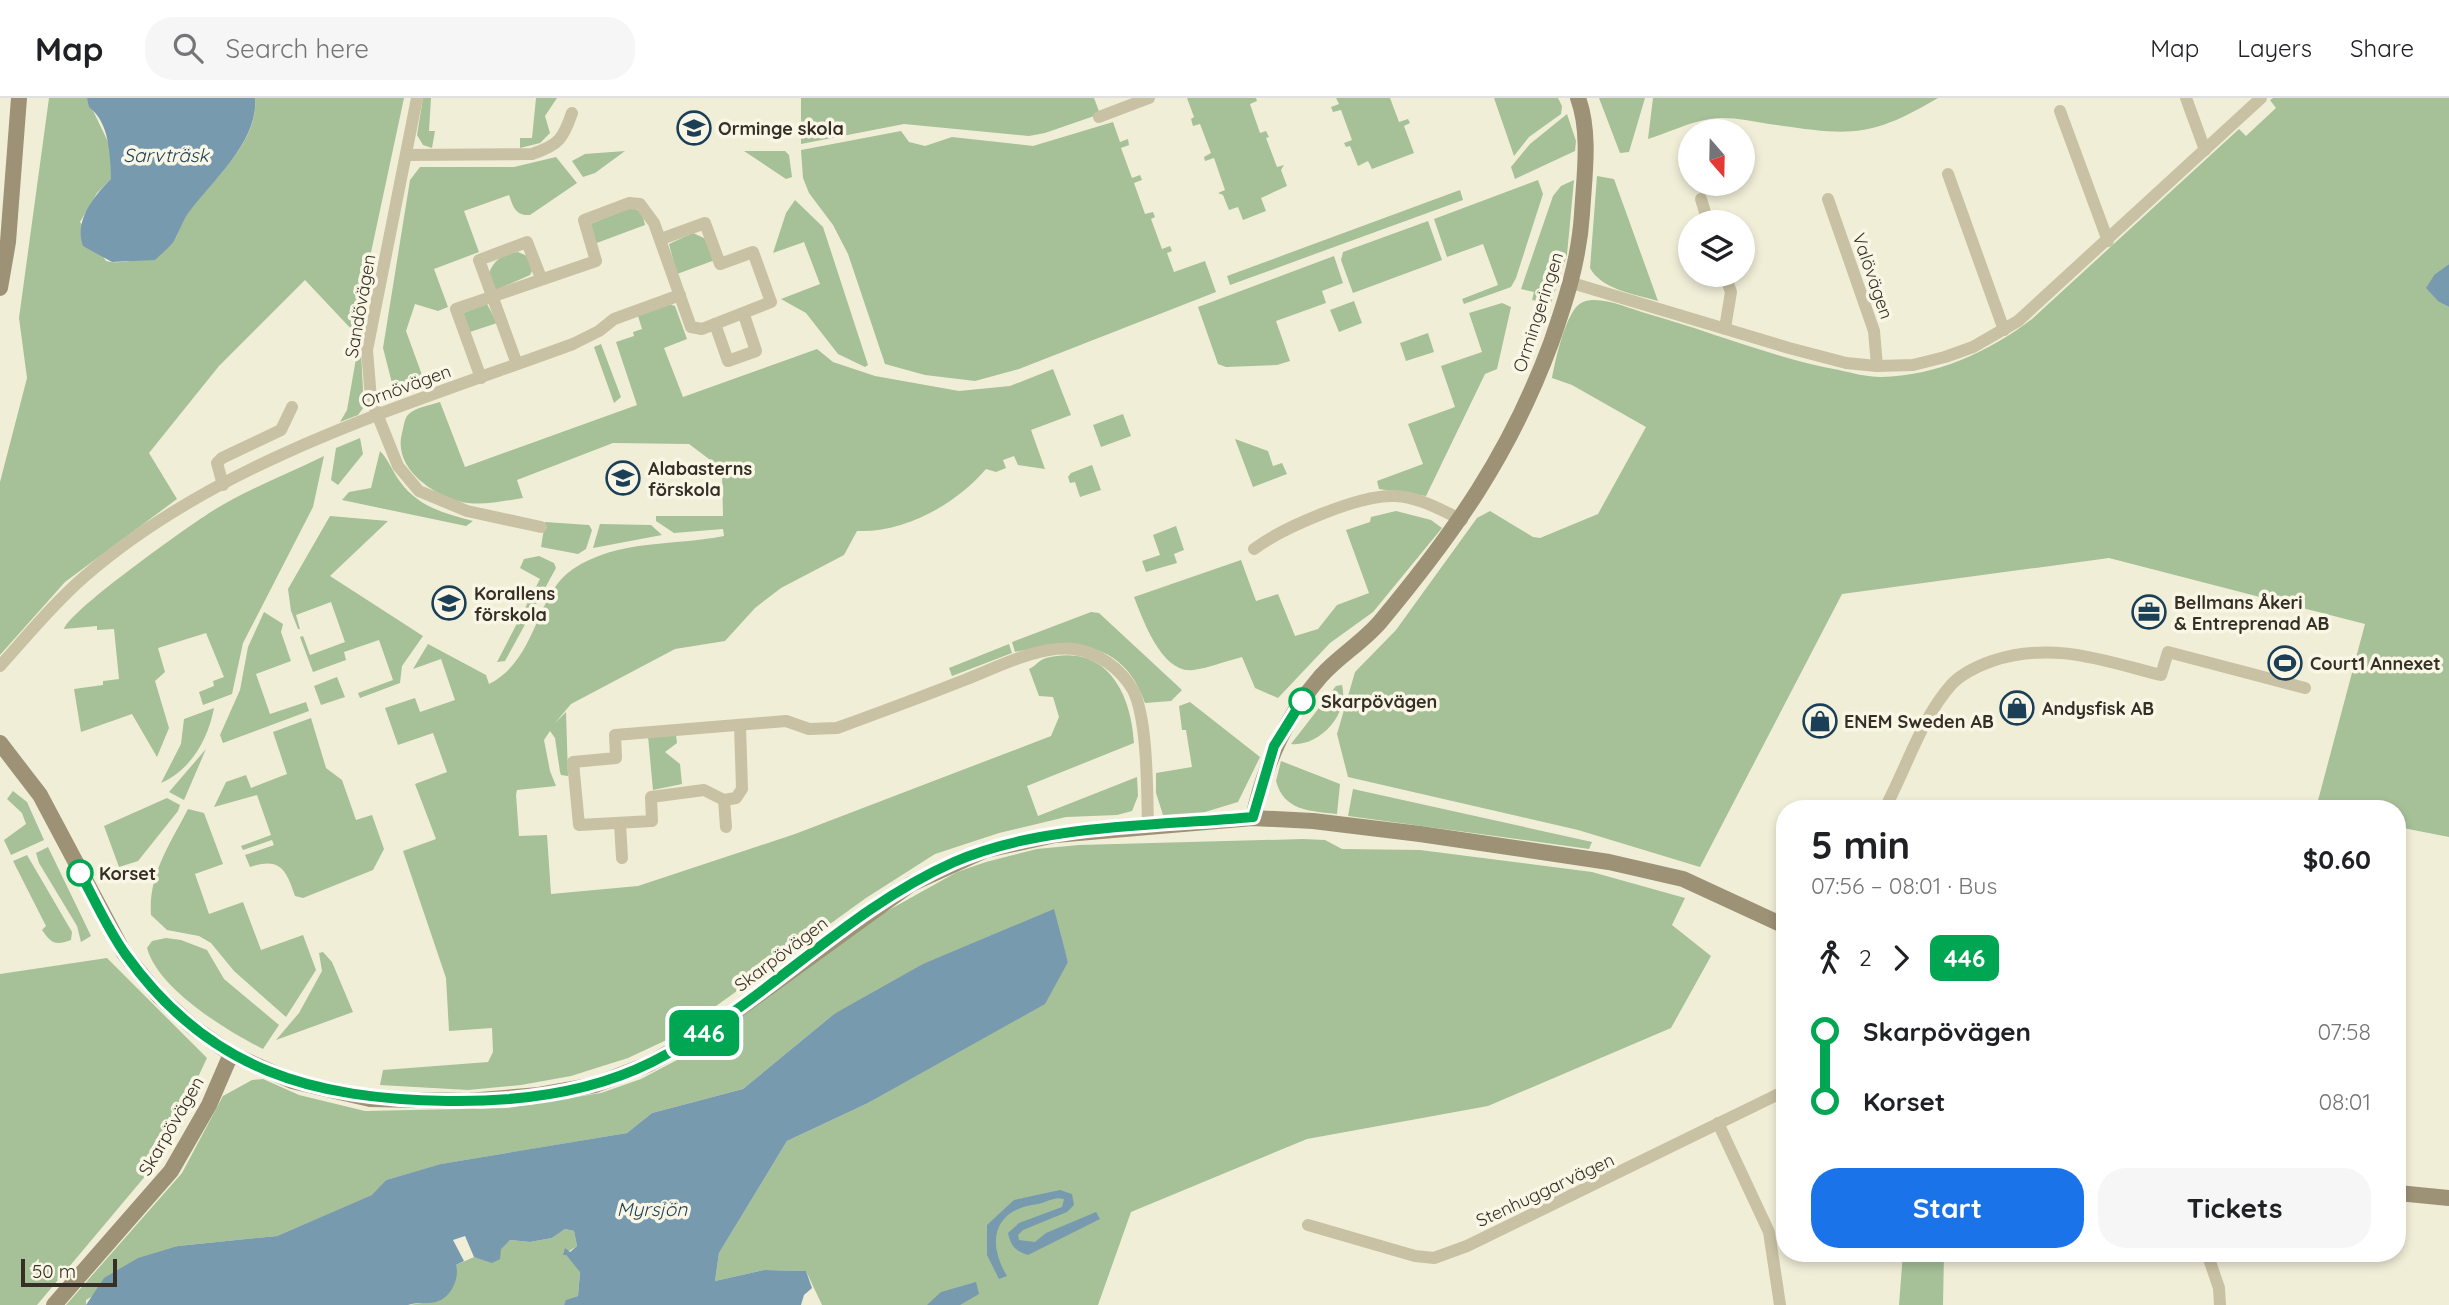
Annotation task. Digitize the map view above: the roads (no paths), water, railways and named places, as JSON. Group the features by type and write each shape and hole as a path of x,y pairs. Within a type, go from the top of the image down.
{"street":[{"path":"0,288 5,210 19,98"},
{"name":"Sandövägen","path":"417,98 367,350 368,387 376,416 398,466 419,491 467,511 541,527"},
{"path":"1099,117 1149,98"},
{"name":"Ormingeringen","path":"1253,817 1277,740 1322,675 1377,626 1462,520 1485,484 1525,409 1572,283 1580,240 1584,159 1583,121 1578,98"},
{"path":"2186,98 2205,150"},
{"path":"1572,283 1846,363 1913,365 1945,357 1973,347 2004,330 2108,241 2261,98"},
{"path":"2060,111 2108,241"},
{"path":"406,155 532,154 548,149 564,137 572,113"},
{"path":"1948,174 2004,330"},
{"path":"1701,199 1704,210"},
{"name":"Valövägen","path":"1828,199 1874,331 1877,366"},
{"path":"481,378 456,309 596,261 584,220 629,203 640,204 652,218 691,327 702,329 744,315 771,302 753,252 720,264 705,223 661,239"},
{"path":"517,364 479,260 527,242 541,278"},
{"path":"1725,328 1731,292 1729,287"},
{"name":"Ornövägen","path":"0,666 83,578 133,539 223,485 320,438 588,337 614,318 680,295"},
{"path":"715,324 728,361 756,351 744,315"},
{"path":"223,485 217,463 222,458 281,430 292,407"},
{"path":"1254,549 1274,534 1379,496 1411,498 1462,520"},
{"path":"740,726 742,789 736,798 724,800 704,790 651,797 652,821 579,825 573,762 616,758 615,734 786,721 809,729 837,728 1050,650 1071,649 1090,653 1118,670 1133,691 1139,706 1149,827"},
{"path":"1889,800 1930,715 1951,685 1965,673 2004,657 2043,650 2061,651 2161,675 2168,652 2305,688"},
{"name":"Skarpövägen","path":"0,743 40,795 124,953 164,1001 231,1055 299,1084 370,1099 468,1101 539,1096 595,1085 649,1064 714,1027 868,912 954,862 986,850 1055,835 1253,817 1420,834 1609,862 1683,879 1776,922"},
{"path":"724,800 726,827"},
{"path":"621,824 622,858"},
{"name":"Skarpövägen","path":"54,1305 171,1171 209,1105 231,1055"},
{"name":"Stenhuggarvägen","path":"1308,1225 1415,1256 1434,1258 1517,1222 1776,1095"},
{"path":"1718,1123 1769,1232 1780,1305"},
{"path":"2406,1194 2449,1198"},
{"path":"2210,1262 2219,1288 2220,1305"}],"water":[{"name":"Sarvträsk","path":"87,98 255,98 250,130 242,145 189,212 174,241 155,260 112,262 83,246 83,219 92,202 111,179 105,130 89,107"},
{"path":"2449,264 2449,307 2439,302 2426,288 2435,274"},
{"name":"Myrsjön","path":"1054,909 1068,962 1045,1004 866,1104 787,1141 719,1253 715,1281 764,1270 806,1271 812,1288 804,1295 801,1305 564,1305 566,1300 578,1296 580,1272 566,1255 563,1255 565,1248 570,1252 577,1246 574,1231 565,1229 552,1238 530,1242 510,1240 501,1249 500,1259 492,1263 474,1257 465,1236 453,1240 464,1261 456,1265 457,1276 450,1292 433,1303 86,1305 104,1278 138,1258 178,1246 277,1236 372,1195 386,1180 441,1164 627,1133 652,1113 743,1089 834,1014 923,964"},
{"path":"1060,1190 1072,1194 1074,1205 1067,1212 1023,1230 1018,1235 1019,1240 1035,1242 1046,1233 1096,1212 1100,1219 1028,1255 1014,1247 1008,1233 1019,1223 1062,1207 1064,1199 1054,1199 1012,1212 1003,1220 996,1239 1000,1263 1007,1276 999,1279 987,1255 987,1225 1014,1200"},
{"path":"976,1282 979,1294 960,1305 927,1305 941,1292"}],"place":[{"name":"Orminge skola","path":"694,128"},
{"name":"Alabasterns förskola","path":"623,478"},
{"name":"Korallens förskola","path":"449,603"},
{"name":"Bellmans Åkeri & Entreprenad AB","path":"2149,612"},
{"name":"Court1 Annexet","path":"2285,663"},
{"name":"Skarpövägen","path":"1302,701"},
{"name":"Andysfisk AB","path":"2017,708"},
{"name":"ENEM Sweden AB","path":"1820,721"},
{"name":"Korset","path":"80,873"}]}
